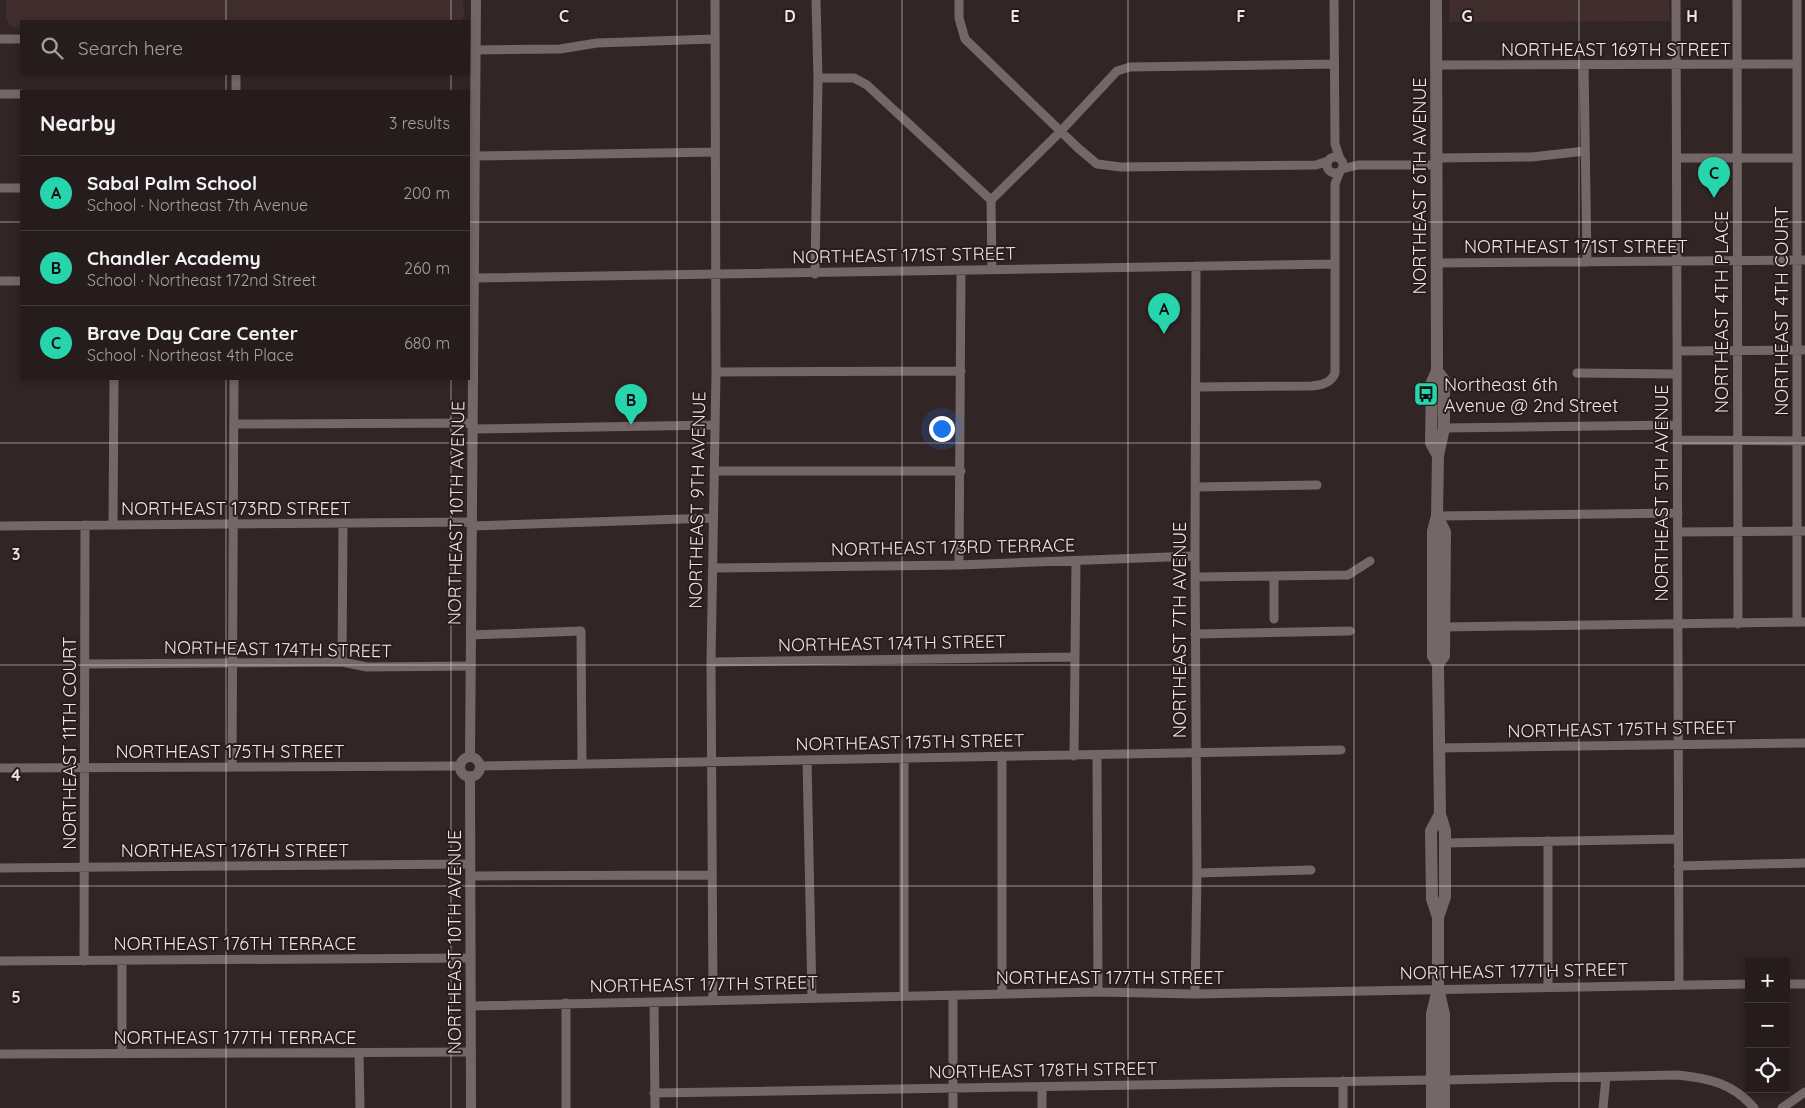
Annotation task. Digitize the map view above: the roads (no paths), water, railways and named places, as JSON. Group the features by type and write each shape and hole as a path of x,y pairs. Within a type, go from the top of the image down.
{"main road":[{"name":"NORTHEAST 6TH AVENUE","path":"1436,0 1437,371 1432,382 1431,444 1438,456"},
{"name":"NORTHEAST 6TH AVENUE","path":"1437,371 1444,380 1444,428 1438,456 1438,516 1433,531 1432,627 1433,656 1438,664 1440,814 1445,831 1445,897 1438,918"},
{"name":"NORTHEAST 6TH AVENUE","path":"1438,516 1445,532 1444,656 1438,664"},
{"name":"NORTHEAST 6TH AVENUE","path":"1440,814 1432,832 1432,899 1438,918 1438,988 1432,1014 1438,1080 1444,1108"},
{"name":"NORTHEAST 6TH AVENUE","path":"1432,1108 1438,1080"}],"street":[{"name":"NORTHEAST 10TH AVENUE","path":"470,757 473,426 471,323 474,278 472,224 475,156 472,130 476,50 472,35 476,0"},
{"name":"NORTHEAST 9TH AVENUE","path":"713,1000 711,662 716,372 713,39 715,0"},
{"path":"815,274 818,78 816,0"},
{"path":"959,0 960,18 965,39 1060,132 1097,164 1121,167 1358,165 1532,157 1585,151"},
{"path":"1196,387 1311,386 1330,381 1335,373 1334,0"},
{"name":"NORTHEAST 5TH AVENUE","path":"1676,0 1678,64 1677,745 1679,985"},
{"name":"NORTHEAST 4TH PLACE","path":"1736,0 1738,624"},
{"name":"NORTHEAST 4TH COURT","path":"1797,0 1797,158 1801,260 1801,622"},
{"path":"0,39 20,39"},
{"path":"476,50 560,49 597,43 713,39"},
{"path":"992,270 991,200 1060,132 1117,70 1130,67 1334,64"},
{"name":"NORTHEAST 169TH STREET","path":"1436,65 1797,64"},
{"path":"1584,65 1587,262"},
{"path":"236,75 236,90"},
{"path":"818,78 854,78 867,85 991,200"},
{"path":"0,94 20,94"},
{"path":"475,156 715,152"},
{"path":"1678,158 1797,158"},
{"path":"0,188 20,188"},
{"name":"NORTHEAST 171ST STREET","path":"1437,262 1801,260"},
{"name":"NORTHEAST 171ST STREET","path":"474,278 815,274 1334,264"},
{"name":"NORTHEAST 7TH AVENUE","path":"1195,994 1198,873 1195,634 1196,266"},
{"path":"959,565 961,271"},
{"path":"0,281 20,281"},
{"path":"1677,351 1801,350"},
{"path":"716,372 961,371"},
{"path":"1576,373 1677,374"},
{"path":"114,380 114,525"},
{"path":"232,767 234,380"},
{"path":"234,424 473,426 715,425"},
{"path":"1444,428 1677,425"},
{"path":"1677,440 1801,441"},
{"path":"714,471 961,471"},
{"path":"1196,487 1317,485"},
{"path":"1438,516 1678,513"},
{"name":"NORTHEAST 173RD STREET","path":"0,526 343,523 472,524 713,518"},
{"path":"342,662 343,523"},
{"name":"NORTHEAST 11TH COURT","path":"84,961 85,525"},
{"path":"1678,532 1801,531"},
{"name":"NORTHEAST 173RD TERRACE","path":"712,568 959,565 1195,556"},
{"path":"1074,756 1076,561"},
{"path":"1196,577 1348,575 1370,561"},
{"path":"1274,576 1274,619"},
{"path":"1444,627 1801,622"},
{"path":"471,635 581,631 582,764"},
{"path":"1195,634 1350,631"},
{"name":"NORTHEAST 174TH STREET","path":"711,662 1074,657"},
{"name":"NORTHEAST 174TH STREET","path":"85,664 342,662 367,667 470,666"},
{"name":"NORTHEAST 175TH STREET","path":"1439,748 1805,743"},
{"name":"NORTHEAST 175TH STREET","path":"480,766 1341,750"},
{"path":"1097,755 1098,992"},
{"path":"1002,756 1002,994"},
{"path":"470,757 476,759 480,766 478,773 470,776 464,774 460,766 464,759 470,757"},
{"path":"904,758 904,996"},
{"path":"808,760 812,998"},
{"name":"NORTHEAST 175TH STREET","path":"0,768 460,766"},
{"name":"NORTHEAST 10TH AVENUE","path":"470,776 471,1108"},
{"path":"1445,843 1678,839"},
{"path":"1548,841 1548,987"},
{"path":"1678,866 1805,863"},
{"name":"NORTHEAST 176TH STREET","path":"0,868 470,864"},
{"path":"1198,873 1312,870"},
{"path":"470,876 711,875"},
{"name":"NORTHEAST 176TH TERRACE","path":"0,961 470,958"},
{"path":"122,960 122,1054"},
{"name":"NORTHEAST 177TH STREET","path":"471,1006 1098,992 1195,994 1438,988 1745,984"},
{"path":"1790,984 1805,984"},
{"path":"953,996 953,1108"},
{"path":"654,1002 654,1108"},
{"path":"566,1004 566,1108"},
{"path":"359,1052 360,1108"},
{"name":"NORTHEAST 177TH TERRACE","path":"0,1054 471,1052"},
{"name":"NORTHEAST 178TH STREET","path":"654,1093 1677,1075 1710,1079 1738,1092 1754,1108"},
{"path":"1603,1108 1606,1076"},
{"path":"1343,1081 1343,1108"},
{"path":"1042,1087 1042,1108"},
{"path":"1782,1108 1805,1092"}],"place":[{"name":"Brave Day Care Center","path":"1714,198"},
{"name":"Sabal Palm School","path":"1164,334"},
{"name":"Northeast 6th Avenue @ 2nd Street","path":"1426,394"},
{"name":"Chandler Academy","path":"631,425"}]}
